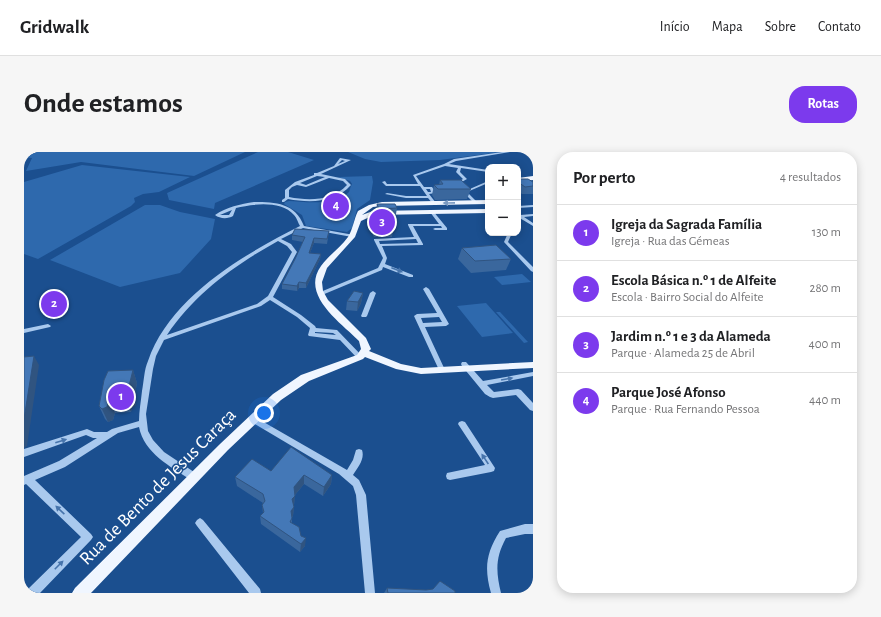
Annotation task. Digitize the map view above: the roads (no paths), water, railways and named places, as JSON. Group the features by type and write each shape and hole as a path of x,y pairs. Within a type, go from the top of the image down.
{"main road":[{"path":"521,179 533,178"},
{"path":"485,202 376,205 363,209 360,212 359,220 352,236 320,271 317,281 320,294 328,307 362,340 363,353 413,370 533,361"},
{"path":"376,205 372,209 383,213"},
{"path":"359,220 368,214 485,211"},
{"name":"Rua de Bento de Jesus Caraça","path":"80,593 252,419 277,397 297,383 363,353"},
{"path":"466,366 533,365"}],"street":[{"path":"434,203 419,185 414,176 455,160 508,152"},
{"path":"279,205 286,198 287,190 296,183 335,165"},
{"path":"445,165 485,171"},
{"path":"460,167 458,172 465,179 456,183 476,202"},
{"path":"286,198 306,201 325,198 342,192 349,185 344,180 315,174"},
{"path":"296,183 306,186 329,177"},
{"path":"521,180 530,183"},
{"path":"384,182 386,185 400,187 408,183 419,185"},
{"path":"465,192 485,183"},
{"path":"387,194 406,197 434,193 431,188 422,188"},
{"path":"234,209 248,203 279,205 293,211 302,227"},
{"path":"521,207 533,206"},
{"path":"320,294 375,272 383,265 385,258 379,245 420,244 413,230 445,228 432,212"},
{"path":"521,215 533,215"},
{"path":"521,217 533,225"},
{"path":"526,220 533,220"},
{"path":"194,477 159,453 145,435 142,421 151,361 162,339 173,322 193,299 222,274 251,253 302,227 352,236"},
{"path":"509,236 506,242 533,270"},
{"path":"162,339 250,308 270,297 295,252 289,244 279,240"},
{"path":"383,265 411,276"},
{"path":"421,325 446,324 426,289"},
{"path":"364,316 372,292"},
{"path":"270,297 313,327 311,335 342,338 363,353"},
{"path":"440,315 417,316 441,368"},
{"path":"24,330 48,326"},
{"path":"466,366 488,392 493,395 518,392 533,408"},
{"path":"481,384 533,374"},
{"path":"252,419 348,475 356,483 361,495 370,593"},
{"path":"32,593 88,537 26,480 62,464 121,428 142,421"},
{"path":"450,476 492,468 462,424"},
{"path":"24,453 87,432 93,435 108,435"},
{"path":"348,475 359,452"},
{"path":"200,523 256,593"},
{"path":"495,588 490,572 495,547 503,534 525,528 533,529"}],"place":[{"name":"Parque José Afonso","path":"336,206"},
{"name":"Jardim n.º 1 e 3 da Alameda","path":"382,222"},
{"name":"Escola Básica n.º 1 de Alfeite","path":"54,304"},
{"name":"Igreja da Sagrada Família","path":"121,397"}]}
